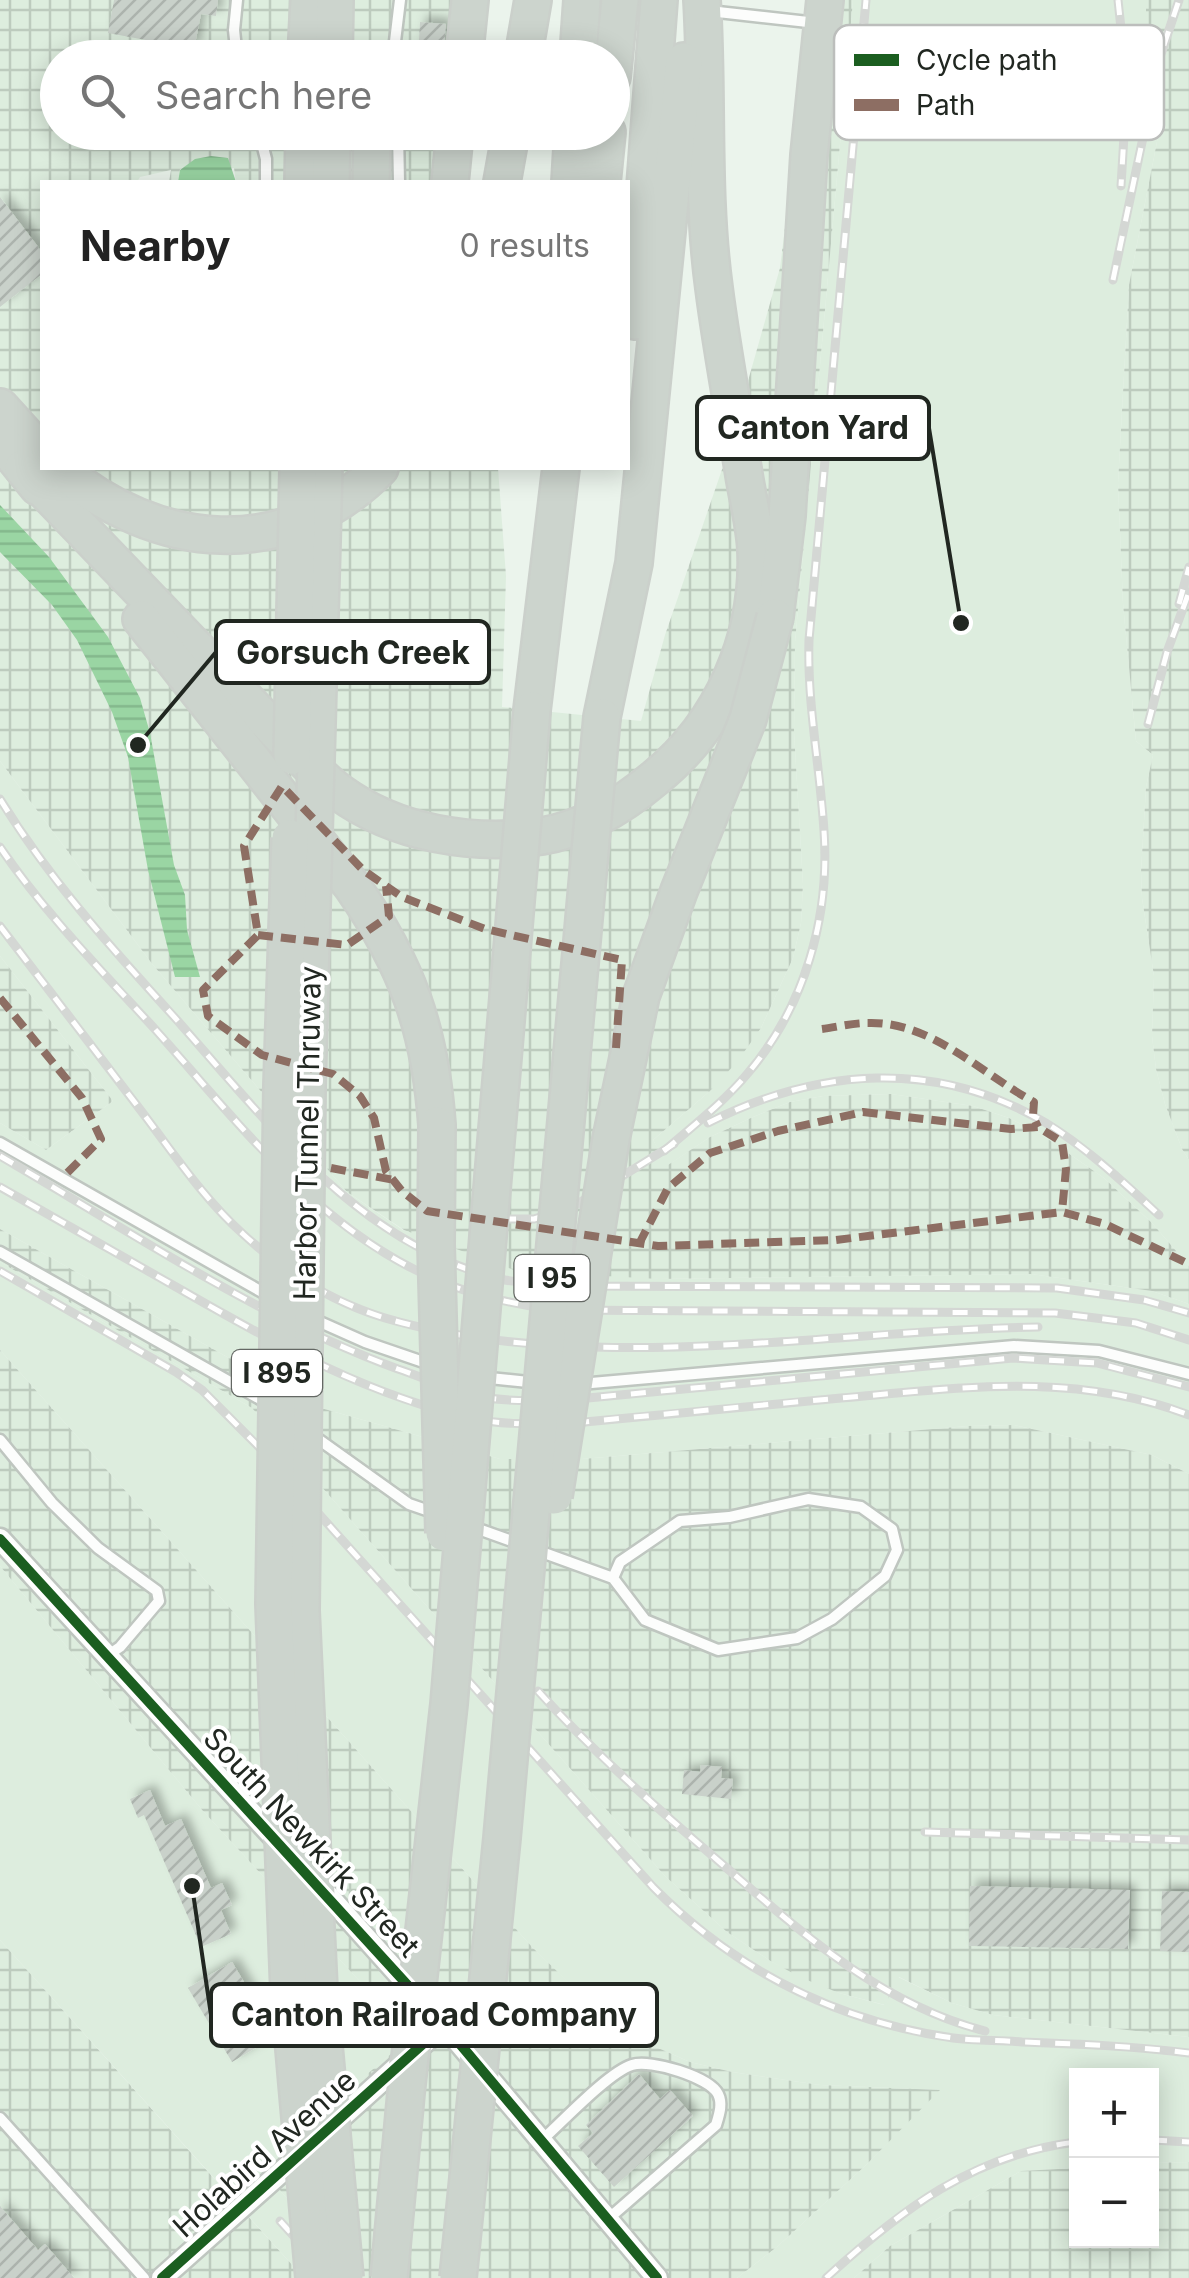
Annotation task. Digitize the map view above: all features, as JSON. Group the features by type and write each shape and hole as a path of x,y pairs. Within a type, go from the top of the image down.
{"highway":[{"path":"307,40 309,0"},
{"path":"466,40 470,0"},
{"path":"526,40 532,0"},
{"path":"579,40 582,0"},
{"path":"616,40 620,0"},
{"path":"630,367 659,0"},
{"path":"41,470 337,791 394,822 444,836 506,839 558,833 636,794 666,770 707,723 730,682 750,614 756,551 714,286 698,3"},
{"name":"I 95","path":"602,717 634,563 698,3"},
{"path":"502,1838 625,1062 641,996 748,719 775,618 787,516 809,156 824,12"},
{"path":"303,180 304,150"},
{"path":"331,180 332,150"},
{"path":"371,180 372,150"},
{"path":"450,180 453,150"},
{"path":"502,180 508,150"},
{"path":"570,180 573,150"},
{"path":"602,180 605,150"},
{"path":"0,407 33,461 352,886 395,954 412,996 426,1038 438,1125 436,1244 449,1704"},
{"path":"0,440 33,461"},
{"path":"61,470 123,511 195,533 234,537 304,522 370,477"},
{"name":"Harbor Tunnel Thruway","path":"298,470 274,1604 289,1992 314,2278"},
{"name":"Harbor Tunnel Thruway","path":"324,470 307,1089 301,1611 319,1990 345,2278"},
{"name":"I 95","path":"389,2278 449,1704 532,710 560,470"},
{"name":"I 95","path":"458,2278 502,1838 621,470"}],"street":[{"name":"South Newkirk Street","path":"0,1539 444,2024 658,2278"},
{"name":"Holabird Avenue","path":"162,2278 444,2024"}],"lane":[{"path":"235,40 237,0"},
{"path":"396,40 400,0"},
{"path":"698,3 824,12"},
{"path":"264,150 266,180"},
{"path":"398,150 398,180"},
{"path":"0,1143 302,1314 365,1342 450,1370"},
{"path":"0,1252 238,1384 408,1504 613,1578 645,1620 718,1650 797,1638 832,1620 884,1576 897,1550 892,1529 861,1507 808,1499 729,1517 680,1521 620,1562 613,1578"},
{"path":"466,1374 519,1383 579,1384 1014,1346 1099,1351 1189,1374"},
{"path":"0,1440 52,1503 98,1548 157,1591 159,1601 108,1656"},
{"path":"542,2140 633,2064 652,2065 706,2080 718,2095 716,2125 608,2219"},
{"path":"0,2118 144,2278"}],"shaded area":[{"path":"0,0 463,0 459,40 40,40 40,150 452,150 457,180 236,180 234,168 180,169 178,180 169,180 171,170 138,180 40,180 40,470 498,470 506,576 502,707 641,721 665,635 727,455 780,268 813,0 853,0 851,25 834,25 834,140 840,140 795,642 801,923 793,958 761,1028 710,1091 653,1140 668,1165 710,1137 790,1102 823,1096 891,1094 973,1106 1042,1135 1104,1178 1152,1223 1189,1266 1189,1304 1152,1291 1031,1274 659,1279 517,1271 404,1230 347,1192 153,965 0,761"},
{"path":"853,0 1146,0 1146,25 851,25"},
{"path":"1146,0 1189,0 1189,1160 1165,1104 1152,1036 1154,976 1141,872 1146,787 1153,755 1136,741 1123,604 1118,483 1129,285 1157,140 1164,140 1164,25 1146,25"},
{"path":"840,140 1157,140 1129,285 1118,483 1123,604 1136,741 1153,755 1146,787 1141,872 1154,976 1152,1036 1165,1104 1189,1160 1189,1266 1152,1223 1104,1178 1042,1135 973,1106 891,1094 823,1096 790,1102 710,1137 667,1166 653,1140 710,1091 761,1028 793,958 801,923 803,884 794,732 795,642"},
{"path":"228,158 235,180 178,180 180,170 195,159"},
{"path":"0,505 49,557 108,637 140,698 200,977 175,977 148,870 128,757 112,712 77,640 52,605 0,552"},
{"path":"0,761 153,965 347,1192 403,1230 659,1279 1031,1274 1152,1291 1189,1304 1189,1474 1152,1455 1014,1425 582,1459 500,1459 314,1406 0,1229 0,1123 46,1150 113,1101 0,956"},
{"path":"0,956 113,1101 46,1150 0,1123"},
{"path":"0,1229 314,1406 500,1459 582,1459 1014,1425 1152,1455 1189,1474 1189,2037 993,2015 952,2003 899,1977 885,2005 802,1978 727,1932 665,1876 252,1408 0,1262"},
{"path":"0,1262 252,1408 665,1876 727,1932 772,1962 839,1993 884,2005 898,1977 952,2003 993,2015 1189,2037 1189,2162 1159,2163 1159,2068 1069,2068 1069,2168 1021,2171 890,2246 854,2278 737,2278 865,2166 939,2090 820,2085 690,2062 656,2047 593,2007 532,1947 0,1350"},
{"path":"0,1350 532,1947 594,2007 656,2047 690,2062 820,2085 940,2090 865,2166 737,2278 363,2278 282,2193 262,2163 411,2037 203,1811 0,1566"},
{"path":"0,1566 203,1811 411,2037 263,2163 282,2193 363,2278 304,2278 0,1940"},
{"path":"0,1940 227,2193 304,2278 0,2278"},
{"path":"1189,2162 1189,2278 854,2278 890,2246 1021,2171 1069,2168 1069,2248 1159,2248 1159,2163"}],"building":[{"path":"114,0 218,0 216,16 201,14 196,40 146,40 108,33"},
{"path":"420,22 446,24 445,40 419,40"},
{"path":"0,197 40,249 40,276 0,307"},
{"path":"701,1765 722,1767 721,1778 733,1779 731,1799 682,1794 684,1770 700,1772"},
{"path":"150,1790 165,1826 181,1819 211,1888 222,1883 232,1905 221,1910 231,1934 201,1947 144,1815 138,1818 130,1799"},
{"path":"970,1886 1130,1890 1128,1949 969,1946"},
{"path":"1162,1891 1189,1892 1189,1952 1160,1951"},
{"path":"232,1962 271,2027 272,2038 232,2062 188,1988"},
{"path":"639,2074 660,2099 670,2090 693,2116 614,2187 578,2146 593,2133 586,2125"},
{"path":"0,2206 38,2250 45,2244 74,2278 0,2278"}],"railway":[{"path":"864,25 866,0"},
{"path":"1118,0 1121,25"},
{"path":"1164,45 1179,0"},
{"path":"664,1151 729,1094 768,1047 799,990 818,928 825,863 809,640 854,140"},
{"path":"1121,186 1124,140"},
{"path":"1113,280 1143,140"},
{"path":"1179,604 1189,567"},
{"path":"1148,724 1167,652 1189,592"},
{"path":"0,799 83,913 283,1139 362,1211 406,1240 454,1264 505,1280 558,1286 1057,1288 1144,1300 1189,1313"},
{"path":"0,847 73,940 287,1175 363,1238 450,1285 553,1310 1055,1313 1136,1323 1189,1340"},
{"path":"0,926 215,1206 258,1248 292,1273 365,1311 462,1335 543,1345 625,1348 1038,1327"},
{"path":"708,1123 791,1091 834,1082 877,1078 962,1088 1004,1102 1046,1123 1104,1166 1159,1215"},
{"path":"501,1219 534,1219 574,1206 674,1144"},
{"path":"0,1156 195,1272 296,1325 398,1369 478,1396 577,1399 1013,1358 1097,1363 1189,1387"},
{"path":"0,1187 325,1367 399,1397 476,1419 574,1423 929,1390 1016,1386 1103,1392 1189,1415"},
{"path":"0,1271 202,1390 258,1446 653,1887 685,1917 753,1967 828,2005 910,2030 962,2039 1189,2053"},
{"path":"538,1691 651,1802 813,1940 911,2003 985,2031"},
{"path":"925,1832 1189,1840"},
{"path":"1159,2140 1189,2142"},
{"path":"826,2278 882,2230 940,2189 1004,2159 1069,2143"},
{"path":"280,2221 332,2278"}],"marked path":[{"path":"616,1048 622,960 485,929 402,897 363,870 282,786 244,846 258,935 203,990 208,1016 262,1055 333,1074 360,1096 374,1118 386,1171 402,1191 427,1211 658,1246 836,1240 1062,1212 1105,1224 1189,1264"},
{"path":"258,935 347,945 389,916 386,886"},
{"path":"0,998 82,1098 101,1139 62,1178"},
{"path":"822,1029 862,1023 891,1025 934,1040 1034,1102 1033,1116 1038,1127"},
{"path":"639,1244 668,1188 710,1153 778,1131 863,1112 1011,1129 1038,1127 1062,1142 1066,1169 1062,1212"},
{"path":"331,1168 394,1180"}],"cycle path":[{"path":"0,1539 444,2025 657,2278"},
{"path":"162,2278 444,2025"}],"place":[{"name":"Canton Yard","path":"961,623"},
{"name":"Gorsuch Creek","path":"138,745"},
{"name":"Canton Railroad Company","path":"192,1886"}]}
